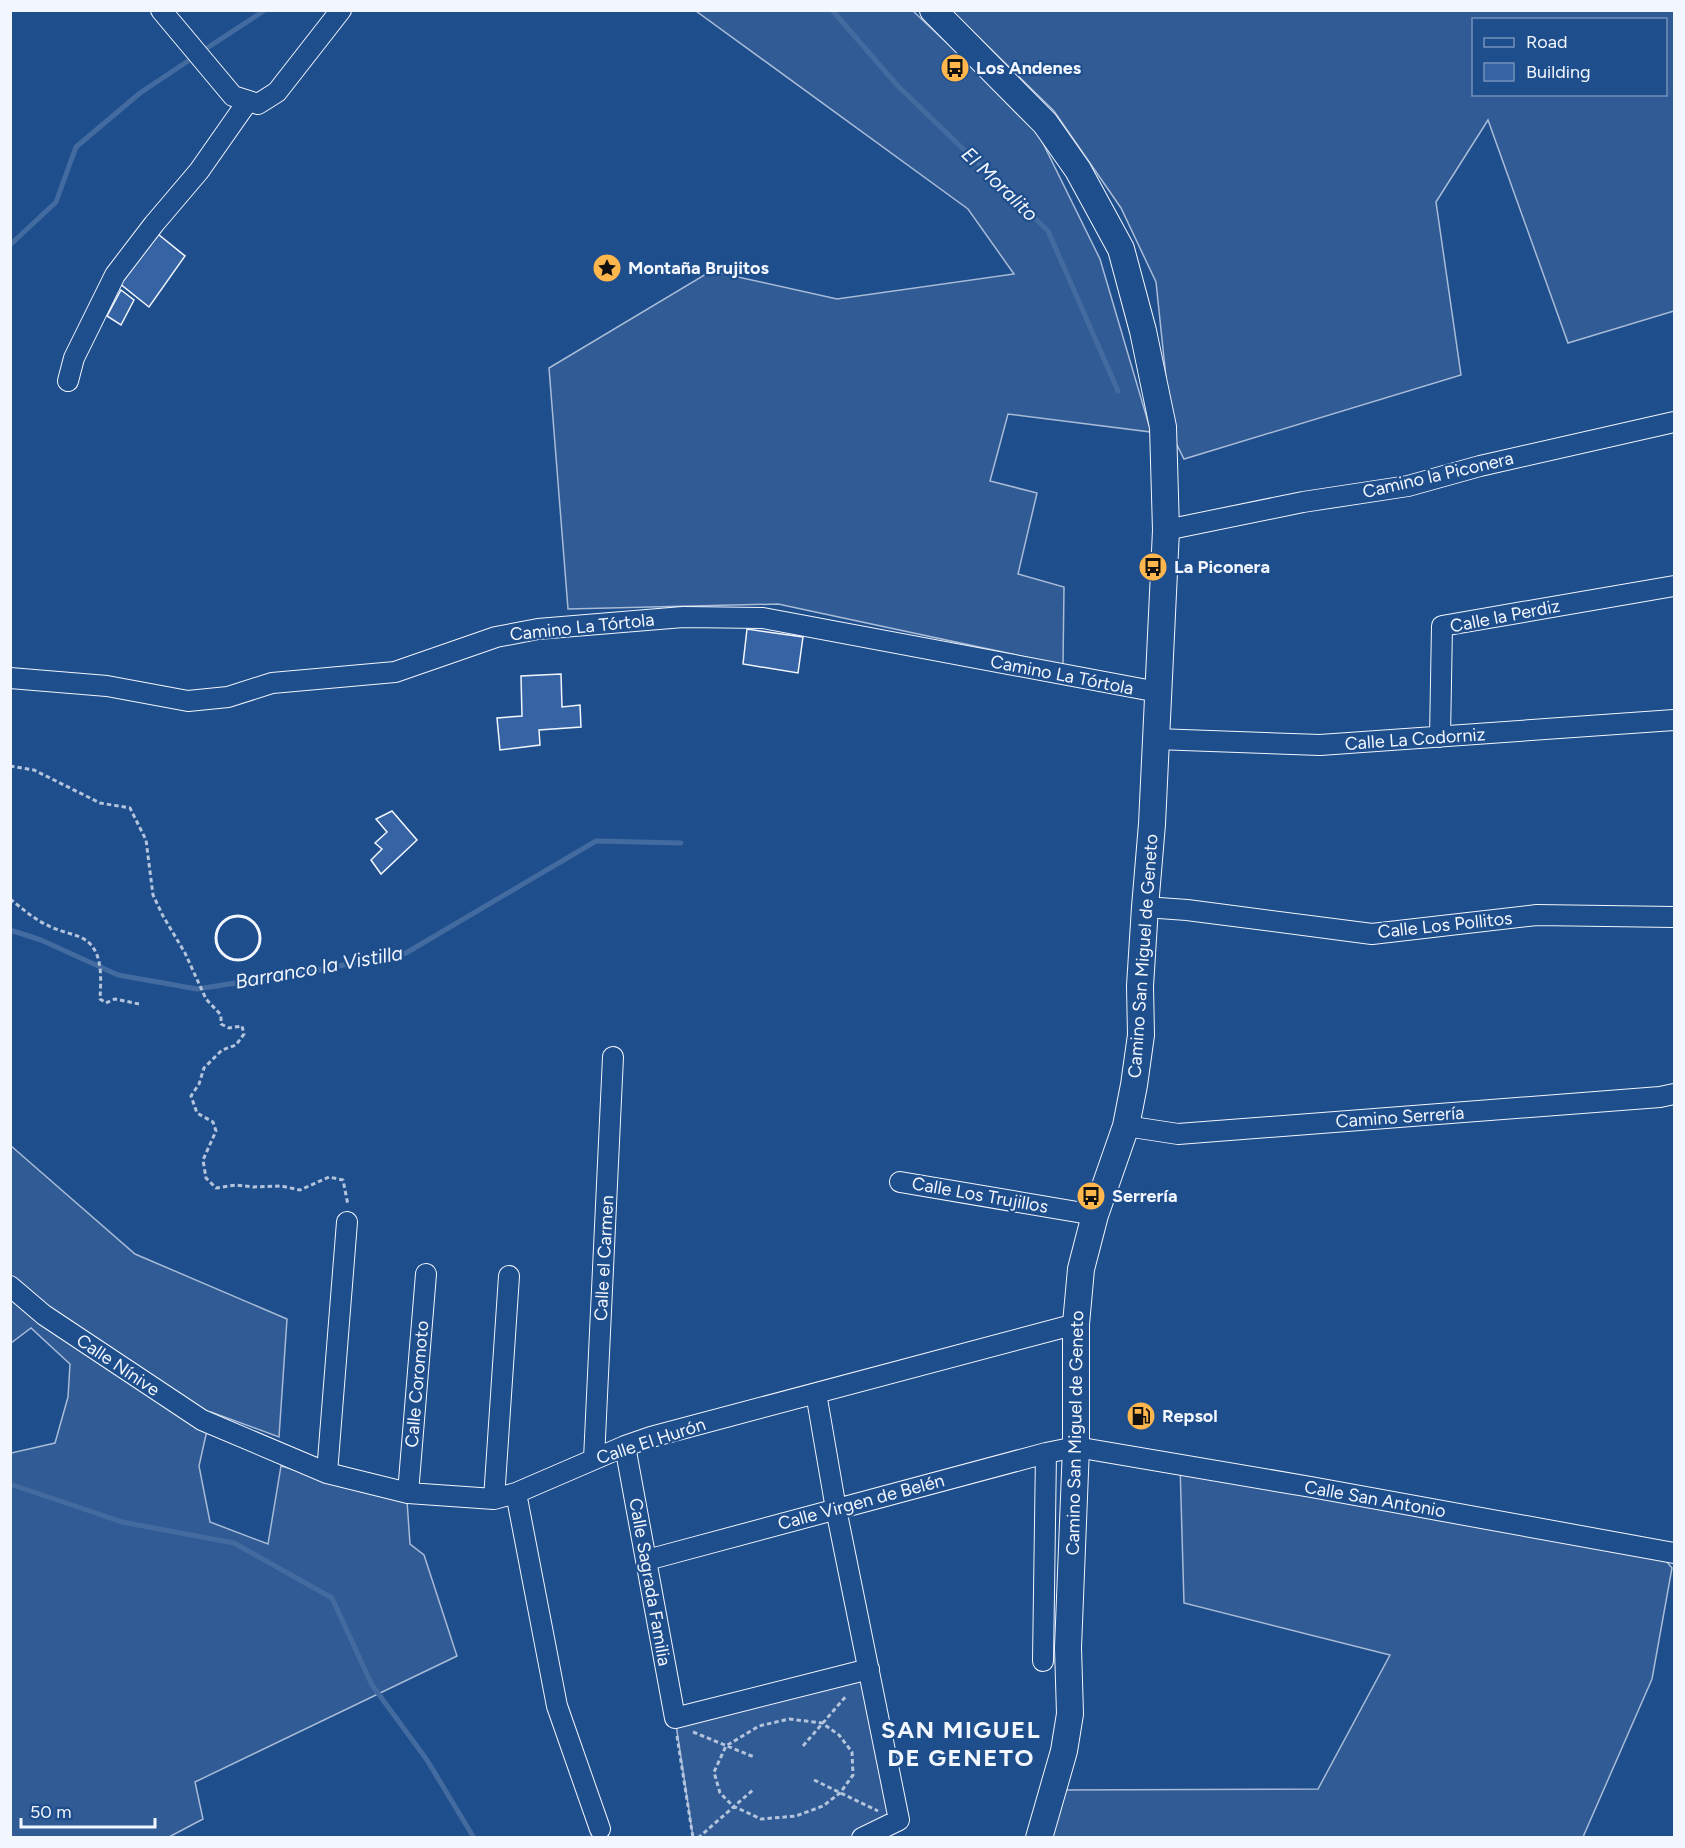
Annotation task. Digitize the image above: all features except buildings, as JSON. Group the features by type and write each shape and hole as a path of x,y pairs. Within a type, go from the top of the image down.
{"main road":[{"name":"Camino San Miguel de Geneto","path":"933,10 1045,123 1078,170 1121,249 1143,331 1163,427 1166,530 1152,824 1140,986 1141,1035 1126,1126 1095,1215 1081,1269 1076,1324 1076,1448 1068,1648 1070,1714 1064,1751 1038,1838"}],"street":[{"path":"161,10 233,96 258,104 277,92 341,10"},
{"path":"68,381 74,358 115,275 199,171 248,101"},
{"name":"Camino la Piconera","path":"1166,530 1303,502 1408,486 1480,466 1674,422"},
{"name":"Calle la Perdiz","path":"1440,737 1442,626 1674,586"},
{"name":"Camino La Tórtola","path":"10,678 107,686 188,701 228,697 272,683 395,672 496,637 538,629 683,617 763,618 1158,693"},
{"name":"Calle La Codorniz","path":"1156,739 1320,745 1674,720"},
{"name":"Calle Los Pollitos","path":"1145,908 1187,910 1372,934 1537,915 1674,917"},
{"name":"Calle el Carmen","path":"594,1459 613,1057"},
{"name":"Camino Serrería","path":"1126,1126 1178,1134 1660,1097 1674,1094"},
{"name":"Calle Los Trujillos","path":"900,1182 1095,1215"},
{"path":"327,1473 347,1222"},
{"name":"Calle Coromoto","path":"408,1493 426,1274"},
{"path":"494,1499 509,1276"},
{"name":"Calle Nínive","path":"10,1286 44,1315 135,1377 202,1420 232,1433"},
{"name":"Calle El Hurón","path":"232,1433 327,1473 408,1493 494,1499 516,1493 651,1437 1076,1324"},
{"path":"816,1393 898,1820 862,1838"},
{"name":"Calle Sagrada Familia","path":"626,1446 675,1722"},
{"name":"Calle Virgen de Belén","path":"647,1560 1047,1453 1076,1448"},
{"name":"Calle San Antonio","path":"1076,1448 1311,1487 1674,1553"},
{"path":"1043,1661 1047,1453"},
{"path":"516,1493 557,1706 600,1829"},
{"path":"675,1722 869,1670"}],"path":[{"path":"10,766 34,770 100,803 130,808 146,840 153,895 163,916 186,953 206,999 221,1015 221,1024 229,1028 242,1026 244,1034 236,1045 222,1050 204,1068 199,1084 191,1096 197,1113 213,1122 216,1131 203,1160 206,1178 216,1188 236,1185 281,1186 300,1190 329,1177 343,1180 348,1201 347,1222"},
{"path":"10,899 50,927 83,938 91,945 100,960 100,999 106,1003 116,999 139,1004"},
{"path":"803,1746 869,1670"},
{"path":"789,1719 822,1723 839,1736 852,1752 853,1774 840,1793 823,1806 796,1816 761,1819 733,1806 720,1793 714,1772 726,1746 759,1726 789,1719"},
{"path":"675,1722 754,1757"},
{"path":"675,1722 693,1838"},
{"path":"814,1780 898,1820"},
{"path":"698,1838 754,1790"}],"shaded area":[{"path":"696,11 913,11 1034,125 1100,259 1151,432 1008,414 990,481 1037,493 1018,574 1064,587 1063,665 778,604 568,609 549,368 711,271 837,299 1014,274 968,209"},
{"path":"952,11 1674,11 1674,311 1568,343 1488,120 1436,202 1461,375 1184,459 1172,435 1156,282 1121,208 1054,111"},
{"path":"10,1145 135,1254 287,1319 279,1437 211,1412 199,1466 210,1522 268,1544 281,1466 407,1501 410,1544 424,1555 457,1656 195,1782 203,1819 169,1837 11,1837 11,1453 55,1443 68,1397 70,1364 31,1328 11,1343"},
{"path":"1180,1465 1657,1550 1672,1568 1652,1679 1583,1837 1039,1838 1054,1790 1318,1789 1390,1655 1184,1603"},
{"path":"869,1669 899,1820 862,1837 693,1837 675,1718"}],"waterway":[{"path":"201,52 265,10"},
{"name":"El Moralito","path":"832,10 897,85 1048,231 1118,391"},
{"path":"10,245 56,202 76,147 140,93 194,57"},
{"name":"Barranco la Vistilla","path":"10,930 41,940 118,975 197,989 307,972 406,953 596,841 681,843"},
{"path":"10,1484 122,1522 234,1543 332,1598 372,1685 427,1760 474,1838"}],"wall":[{"path":"238,916 253,923 260,938 253,953 238,960 223,953 216,938 223,923 238,916"}],"place":[{"name":"Los Andenes","path":"955,68"},
{"name":"Montaña Brujitos","path":"607,268"},
{"name":"La Piconera","path":"1153,567"},
{"name":"Serrería","path":"1091,1196"},
{"name":"Repsol","path":"1141,1416"}],"district":[{"name":"SAN MIGUEL DE GENETO","path":"961,1744"}]}
